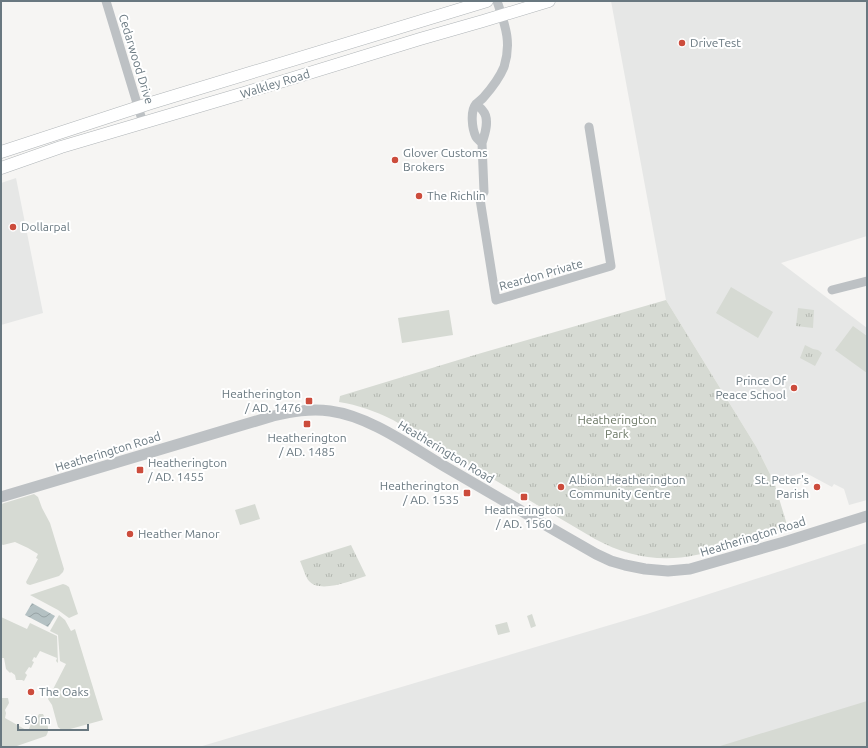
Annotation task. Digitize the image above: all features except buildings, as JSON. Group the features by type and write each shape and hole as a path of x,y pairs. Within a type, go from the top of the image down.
{"main road":[{"name":"Walkley Road","path":"1,152 138,108 487,1"},
{"name":"Walkley Road","path":"1,168 61,147 549,1"}],"street":[{"name":"Cedarwood Drive","path":"106,1 143,123"},
{"path":"476,104 494,86 503,68 508,46 507,35 497,1"},
{"name":"Reardon Private","path":"482,143 476,138 472,125 472,114 476,104 484,112 485,117 486,130 482,143 484,192 480,199 496,300 611,266 589,127"},
{"path":"832,290 867,281"},
{"name":"Heatherington Road","path":"1,497 272,416 295,411 322,410 344,414 378,427 601,556 625,565 668,571 690,569 867,516"}],"shaded area":[{"path":"611,1 867,1 867,236 781,263 867,328 867,500 849,505 844,489 834,484 832,487 804,472 774,482 757,448 666,300"},
{"path":"16,178 43,313 1,325 1,183"},
{"path":"867,543 867,705 732,747 199,747 647,614"}],"green space":[{"path":"731,287 773,312 758,338 716,313"},
{"name":"Heatherington Park","path":"666,300 757,448 774,482 788,528 710,552 683,557 656,558 631,554 595,539 393,420 366,409 339,402 340,396 478,354"},
{"path":"798,308 814,310 813,328 796,326"},
{"path":"449,310 453,335 402,343 398,318"},
{"path":"853,326 867,336 867,373 835,350"},
{"path":"805,345 822,353 815,366 800,358"},
{"path":"34,494 38,497 50,523 64,569 59,576 30,585 26,582 38,559 36,558 38,554 15,542 3,545 1,544 1,504"},
{"path":"255,504 260,519 240,525 235,510"},
{"path":"351,545 366,576 345,583 328,586 314,585 309,581 300,561"},
{"path":"63,584 69,587 78,614 69,618 58,610 30,595"},
{"path":"532,614 536,626 531,628 527,616"},
{"path":"59,615 65,620 71,631 75,629 103,720 63,731 58,727 52,705 48,699 66,664 60,661 58,635 50,631"},
{"path":"1,617 27,629 30,623 57,636 58,663 56,661 57,658 40,651 36,658 34,657 32,661 34,662 31,668 29,667 25,673 27,675 24,681 16,680 15,675 6,669 4,658 1,658"},
{"path":"507,622 510,632 498,635 495,625"},
{"path":"1,698 8,698 9,703 5,710 5,718 28,731 31,724 33,725 39,714 43,714 48,728 46,736 14,747 1,747"},
{"path":"867,701 867,747 717,747"}],"water":[{"path":"32,603 55,616 48,627 25,615"}],"place":[{"name":"DriveTest","path":"682,43"},
{"name":"Glover Customs Brokers","path":"395,160"},
{"name":"The Richlin","path":"419,196"},
{"name":"Dollarpal","path":"13,227"},
{"name":"Prince Of Peace School","path":"794,388"},
{"name":"Heatherington / AD. 1476","path":"309,401"},
{"name":"Heatherington / AD. 1485","path":"307,424"},
{"name":"Heatherington / AD. 1455","path":"140,470"},
{"name":"Albion Heatherington Community Centre","path":"561,487"},
{"name":"St. Peter's Parish","path":"817,487"},
{"name":"Heatherington / AD. 1535","path":"467,493"},
{"name":"Heatherington / AD. 1560","path":"524,497"},
{"name":"Heather Manor","path":"130,534"},
{"name":"The Oaks","path":"31,692"}]}
